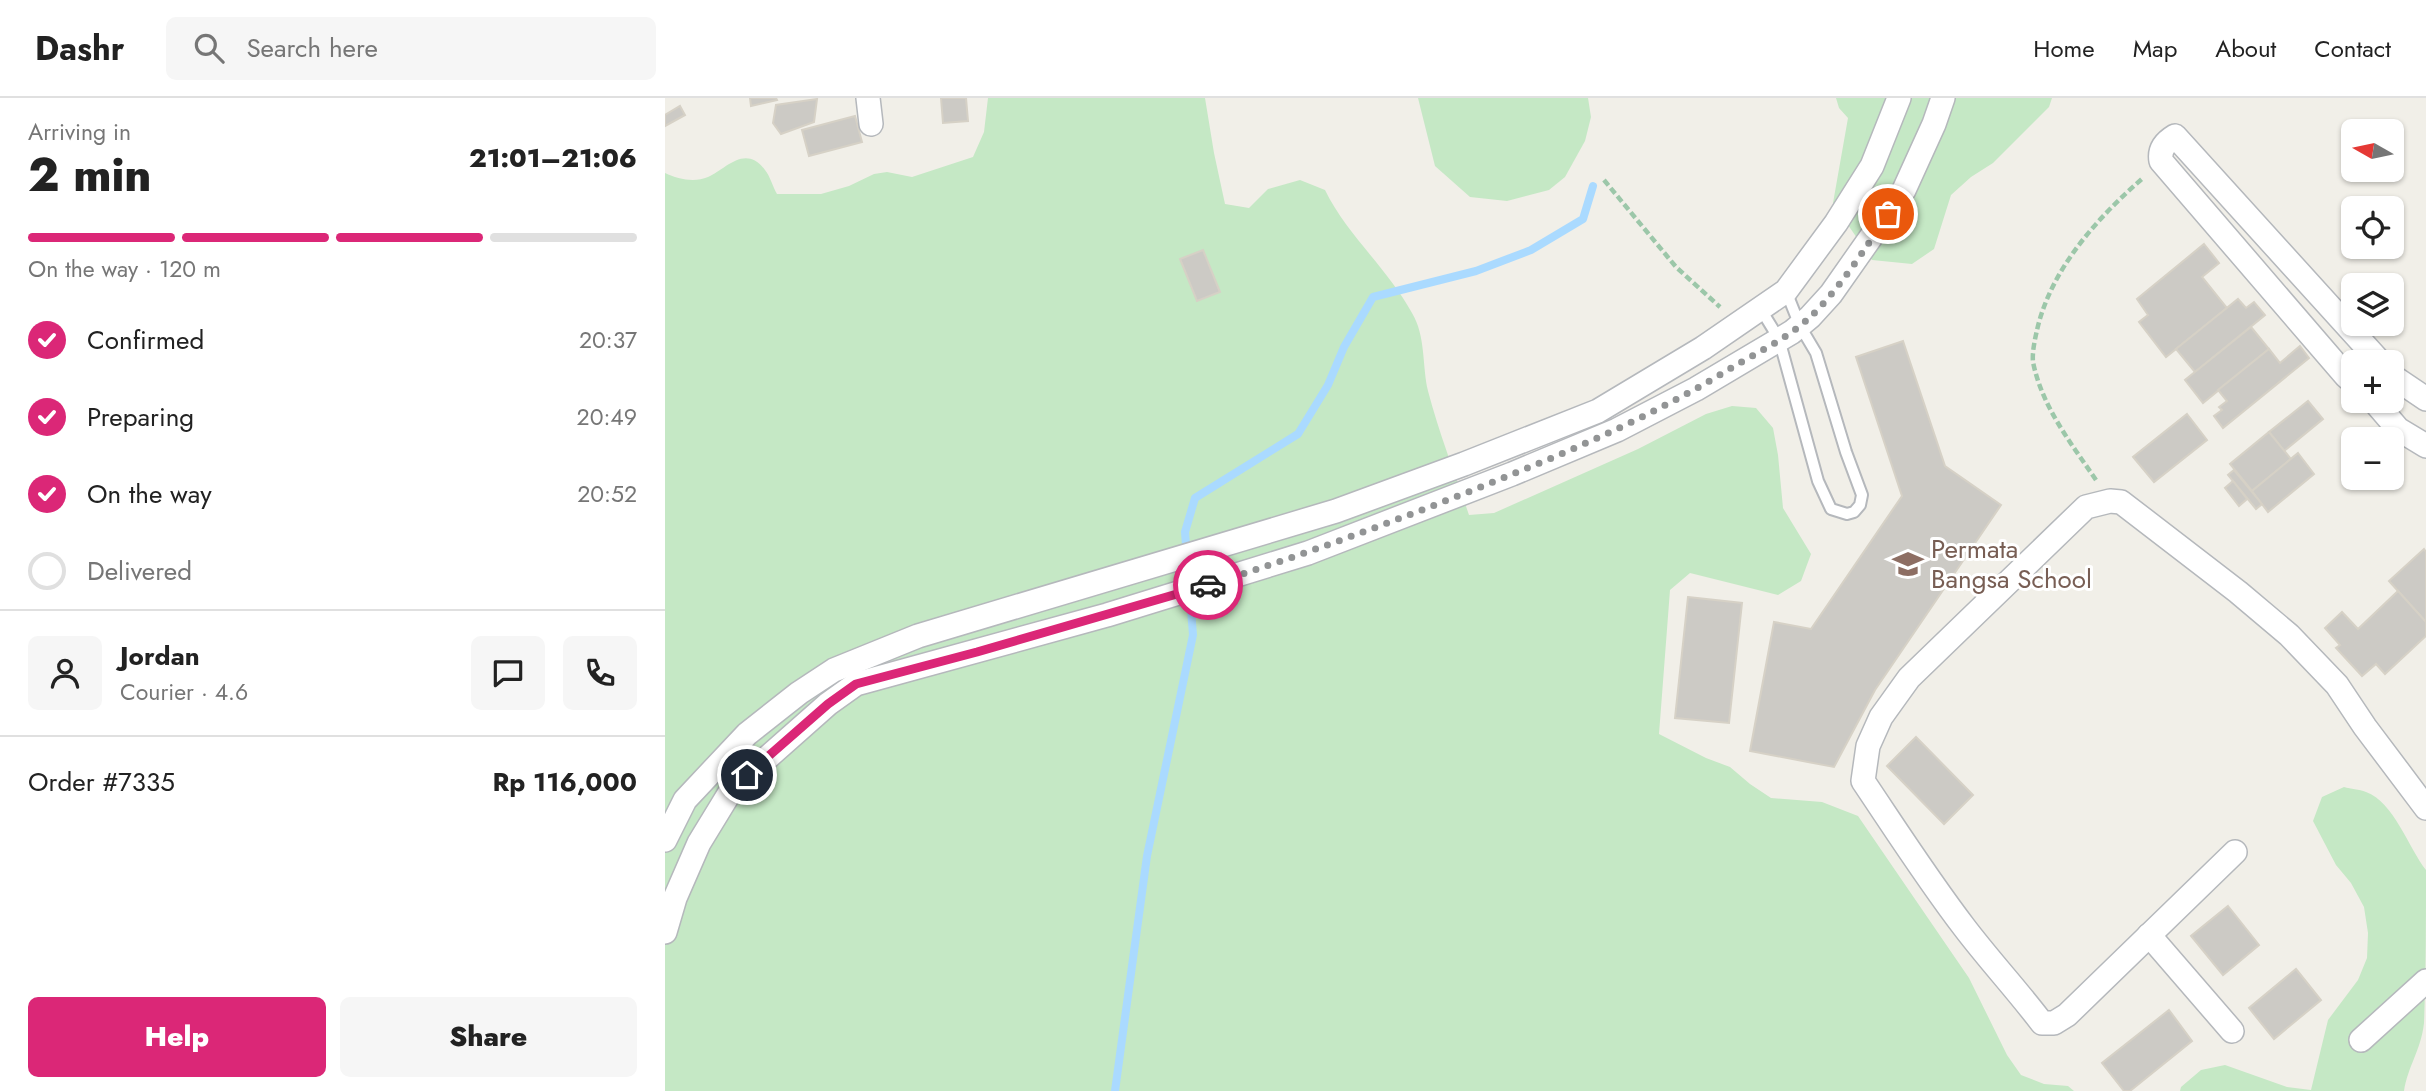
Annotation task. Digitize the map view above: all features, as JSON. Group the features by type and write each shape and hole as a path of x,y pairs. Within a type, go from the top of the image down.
{"street":[{"path":"868,98 871,124"},
{"path":"665,840 685,800 747,734 799,693 834,670 918,636 1336,511 1598,411 1703,348 1786,291 1836,223 1872,166 1899,98"},
{"path":"665,932 675,898 699,843 732,789 828,704 856,684 1016,641 1209,584 1308,553 1387,524 1617,430 1696,389 1800,326 1832,294 1904,190 1943,98"},
{"path":"2341,370 2161,162 2162,149 2167,141 2175,136 2368,350"},
{"path":"2404,384 2426,399"},
{"path":"2384,413 2398,429 2426,446"},
{"path":"2235,852 2067,1015 2054,1023 2042,1023 1958,919 1863,781 1868,746 1881,717 1909,678 2086,507 2110,501 2121,502 2238,592 2288,635 2337,685 2426,808"},
{"path":"1205,551 1209,584"},
{"path":"711,772 732,789"},
{"path":"2149,935 2232,1031"},
{"path":"2361,1041 2426,981"}],"lane":[{"path":"1760,307 1779,339 1818,481 1831,509 1847,514 1860,505 1862,495 1816,353 1800,326 1786,291"}],"path":[{"path":"2110,501 2060,429 2042,389 2033,359 2035,338 2049,290 2084,238 2132,187 2161,162"},
{"path":"1604,180 1676,267 1739,324"}],"green space":[{"path":"988,98 1205,98 1225,204 1249,208 1268,189 1300,180 1325,190 1344,222 1402,297 1420,331 1428,391 1469,515 1494,513 1638,449 1706,414 1732,406 1756,408 1773,428 1783,508 1811,554 1801,581 1778,595 1690,573 1670,590 1659,734 1730,767 1771,798 1822,802 1858,816 1969,978 2007,1055 2021,1075 2044,1084 2068,1086 2074,1091 665,1091 665,173 697,180 708,177 735,161 750,159 758,162 765,170 777,194 821,194 849,186 874,174 887,172 912,177 973,157 984,132"},
{"path":"1418,98 1588,98 1591,117 1585,141 1565,177 1549,190 1507,201 1470,197 1435,166"},
{"path":"1836,98 2052,98 2049,107 1993,163 1971,177 1951,195 1934,249 1912,264 1872,260 1833,203 1848,118 1839,108"},
{"path":"2344,787 2366,792 2385,805 2426,870 2424,1023 2404,1091 2180,1091 2181,1087 2201,1070 2225,1065 2287,1087 2311,1090 2328,1020 2358,980 2367,958 2368,933 2364,907 2351,883 2336,865 2313,821 2322,797"}],"building":[{"path":"750,98 776,98 777,100 751,106"},
{"path":"941,98 966,98 968,121 943,123"},
{"path":"817,99 814,122 781,134 773,123 776,105"},
{"path":"680,106 685,115 665,126 665,115"},
{"path":"855,116 862,142 809,156 802,130"},
{"path":"2204,244 2219,263 2202,277 2227,308 2166,357 2139,322 2148,315 2137,299"},
{"path":"1203,250 1220,292 1197,301 1180,259"},
{"path":"2238,299 2246,308 2254,302 2265,315 2195,372 2176,349"},
{"path":"2251,327 2269,349 2203,403 2185,380"},
{"name":"Permata Bangsa School","path":"1903,341 1945,466 2001,505 1875,690 1834,767 1750,751 1774,622 1811,629 1902,496 1856,357"},
{"path":"2300,346 2309,358 2223,428 2214,416 2222,410 2219,407 2227,401 2218,390 2269,349 2280,363"},
{"path":"2308,401 2323,419 2284,451 2269,432"},
{"path":"2187,414 2207,440 2154,482 2133,457"},
{"path":"2269,432 2291,459 2252,491 2230,464"},
{"path":"2298,453 2314,474 2268,512 2252,491"},
{"path":"2234,470 2262,504 2256,509 2228,475"},
{"path":"2233,481 2247,499 2239,506 2225,488"},
{"path":"2424,549 2426,552 2426,622 2389,581"},
{"path":"2398,591 2426,622 2426,636 2385,674 2376,664 2362,676 2336,648 2340,645 2325,628 2342,612 2358,629"},
{"path":"1688,597 1742,603 1729,723 1675,718"},
{"path":"1916,737 1973,795 1944,824 1887,766"},
{"path":"2228,906 2259,945 2223,975 2191,936"},
{"path":"2296,969 2321,1000 2274,1039 2249,1008"},
{"path":"2169,1010 2192,1041 2130,1091 2124,1091 2102,1063"}],"waterway":[{"path":"1115,1091 1147,856 1193,635 1185,532 1195,498 1298,434 1328,385 1344,347 1373,297 1476,271 1531,250 1583,219 1593,186"}],"way so far":[{"path":"1208,585 1308,553 1512,474 1617,430 1696,389 1792,332 1810,317 1832,294 1888,214"}],"place":[{"name":"Permata Bangsa School","path":"1908,564"}],"route":[{"path":"747,775 828,704 856,684 1208,585"}]}
